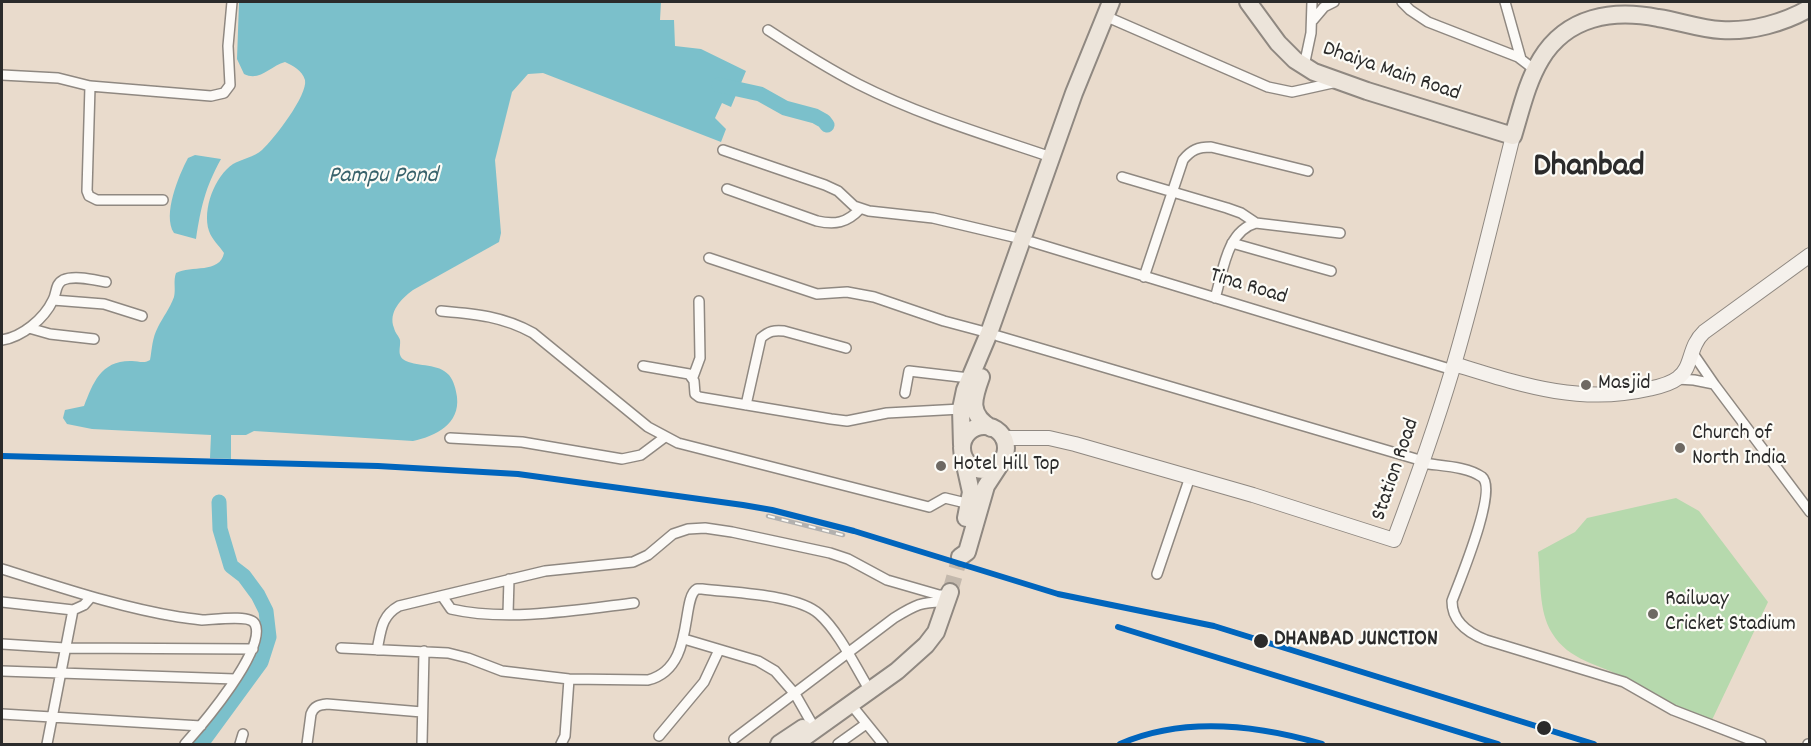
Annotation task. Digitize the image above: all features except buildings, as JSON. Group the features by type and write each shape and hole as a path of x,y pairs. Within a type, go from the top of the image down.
{"highway":[{"path":"1027,240 1051,157 1080,76 1111,2"},
{"path":"993,334 969,378 961,409 963,450 971,492 959,549 960,558 967,552 988,481 1003,460 1006,449 997,433 977,417 975,400 977,388 993,334 1027,240 1119,2"},
{"name":"Dhaiya Main Road","path":"1248,2 1278,43 1339,82 1514,131"},
{"name":"Dhaiya Main Road","path":"1259,2 1305,62 1514,131"},
{"path":"1514,131 1535,70 1546,52 1566,31 1594,18 1611,14 1631,14 1657,17 1711,29 1739,30 1780,21 1809,8"},
{"path":"997,433 980,427 971,431 963,450 969,464 979,470 990,470 1003,460"},
{"path":"779,744 811,722 897,671 926,645 936,632 949,597"},
{"path":"795,744 848,702 866,684 924,638 936,632"}],"street":[{"path":"2,75 58,78 90,86 211,96 224,93 231,80 228,46 232,2"},
{"path":"1305,62 1313,20 1311,2"},
{"path":"1313,20 1324,7 1334,2"},
{"path":"1402,2 1428,22 1521,59 1535,70"},
{"path":"1505,2 1521,59"},
{"path":"1112,19 1268,87 1292,92 1339,82"},
{"path":"768,30 813,60 859,85 954,124 1051,157"},
{"path":"90,86 87,191 89,196 97,200 163,200"},
{"name":"Station Road","path":"997,433 1049,438 1075,444 1394,540 1423,462 1453,367 1479,275 1514,131"},
{"path":"1144,277 1171,191 1183,159 1190,152 1200,147 1211,147 1308,171"},
{"path":"723,150 825,185 838,191 848,202 860,209 851,219 830,224 727,189"},
{"path":"1122,177 1227,208 1241,213 1256,223"},
{"name":"Tina Road","path":"860,209 933,218 1027,240 1144,277 1453,367"},
{"path":"1215,298 1232,243 1239,231 1246,225 1256,223 1340,233"},
{"path":"1232,243 1330,271"},
{"path":"709,258 817,294 847,292 874,297 944,321 1423,462 1466,470 1481,476 1486,485 1481,518 1452,601 1454,613 1467,630 1486,640 1624,682 1673,710 1761,744"},
{"path":"1677,379 1685,370 1693,345 1704,332 1808,259"},
{"path":"2,340 19,335 28,328 53,300 57,285 61,281 75,278 106,282"},
{"path":"53,300 104,304 142,316"},
{"path":"699,302 700,358 693,377 695,394 699,397 847,421 887,413 961,409"},
{"path":"441,311 498,318 524,328 648,427 678,443 929,507 945,498 970,504"},
{"path":"28,328 39,332 94,339"},
{"path":"746,405 761,338 767,332 784,331 846,348"},
{"path":"1692,351 1809,512"},
{"path":"643,366 684,373 693,377"},
{"path":"1453,367 1536,387 1589,396 1635,392 1677,379 1714,384"},
{"path":"904,393 909,370 969,378"},
{"path":"450,438 522,442 622,459 641,455 665,437"},
{"path":"1157,574 1190,477"},
{"path":"377,650 382,624 388,612 399,606 563,568 633,562 648,555 673,534 688,529 705,528 732,532 830,553 848,559 887,580 949,597"},
{"path":"2,569 92,597 178,617 201,620 251,620 255,625 256,636 253,649 235,680 185,744"},
{"path":"508,614 509,579"},
{"path":"341,648 448,653 502,671 569,680 648,680 657,678 665,672 675,658 684,639 690,595 697,589 785,599 806,604 820,614 866,684"},
{"path":"442,596 451,609 508,614 549,613 634,603"},
{"path":"2,602 73,610 84,605 92,597"},
{"path":"734,739 847,652 912,606 949,597"},
{"path":"47,744 73,610"},
{"path":"684,639 758,661 775,671 795,694 811,722"},
{"path":"2,644 65,648 253,649"},
{"path":"659,736 704,682 719,650"},
{"path":"422,744 424,651"},
{"path":"2,671 235,680"},
{"path":"561,744 564,736 569,680"},
{"path":"848,702 883,744"},
{"path":"307,744 311,714 317,705 422,712"},
{"path":"2,714 201,726"},
{"path":"838,744 866,724"},
{"path":"240,744 243,734"}],"green space":[{"name":"Railway Cricket Stadium","path":"1676,498 1699,511 1768,602 1712,720 1665,702 1625,678 1585,661 1567,650 1552,633 1542,605 1538,552 1575,532 1587,518"}],"water":[{"name":"Pampu Pond","path":"239,2 661,2 660,20 674,20 675,46 701,49 746,71 731,107 722,103 715,118 726,129 721,142 543,73 528,74 512,92 495,160 501,233 499,242 413,290 404,297 394,311 393,322 400,340 400,354 406,361 434,367 449,375 457,394 455,415 438,432 413,441 254,431 246,435 231,435 231,459 210,458 211,435 92,429 67,424 63,418 65,410 84,406 95,381 113,364 150,360 156,331 174,297 176,273 217,264 224,253 210,234 207,222 209,203 221,176 233,164 262,150 282,127 305,87 302,74 285,62 260,75 244,74 237,59"},
{"path":"195,155 221,159 204,198 196,239 174,233 170,216 173,195 180,174 188,158"}],"waterway":[{"path":"719,85 760,94 785,108 815,116 827,125"},
{"path":"201,744 261,662 269,637 266,611 258,595 244,576 231,566 220,529 219,502"}],"tunnel":[{"path":"950,592 959,560"}],"railway":[{"path":"768,516 843,535"},
{"path":"1058,594 1214,626 1594,744"},
{"path":"1120,744 1144,735 1169,730 1221,726 1272,732 1322,744"}],"transit line":[{"path":"2,456 378,466 518,474 772,510 854,531 1058,594 1214,626 1594,744"},
{"path":"1118,627 1498,744"},
{"path":"1120,744 1144,735 1169,730 1221,726 1272,732 1322,744"}],"place":[{"name":"Masjid","path":"1586,385"},
{"name":"Church of North India","path":"1680,448"},
{"name":"Hotel Hill Top","path":"941,466"},
{"name":"Railway Cricket Stadium","path":"1653,614"},
{"name":"DHANBAD JUNCTION","path":"1261,641"}],"district":[{"name":"Dhanbad","path":"1589,169"}]}
